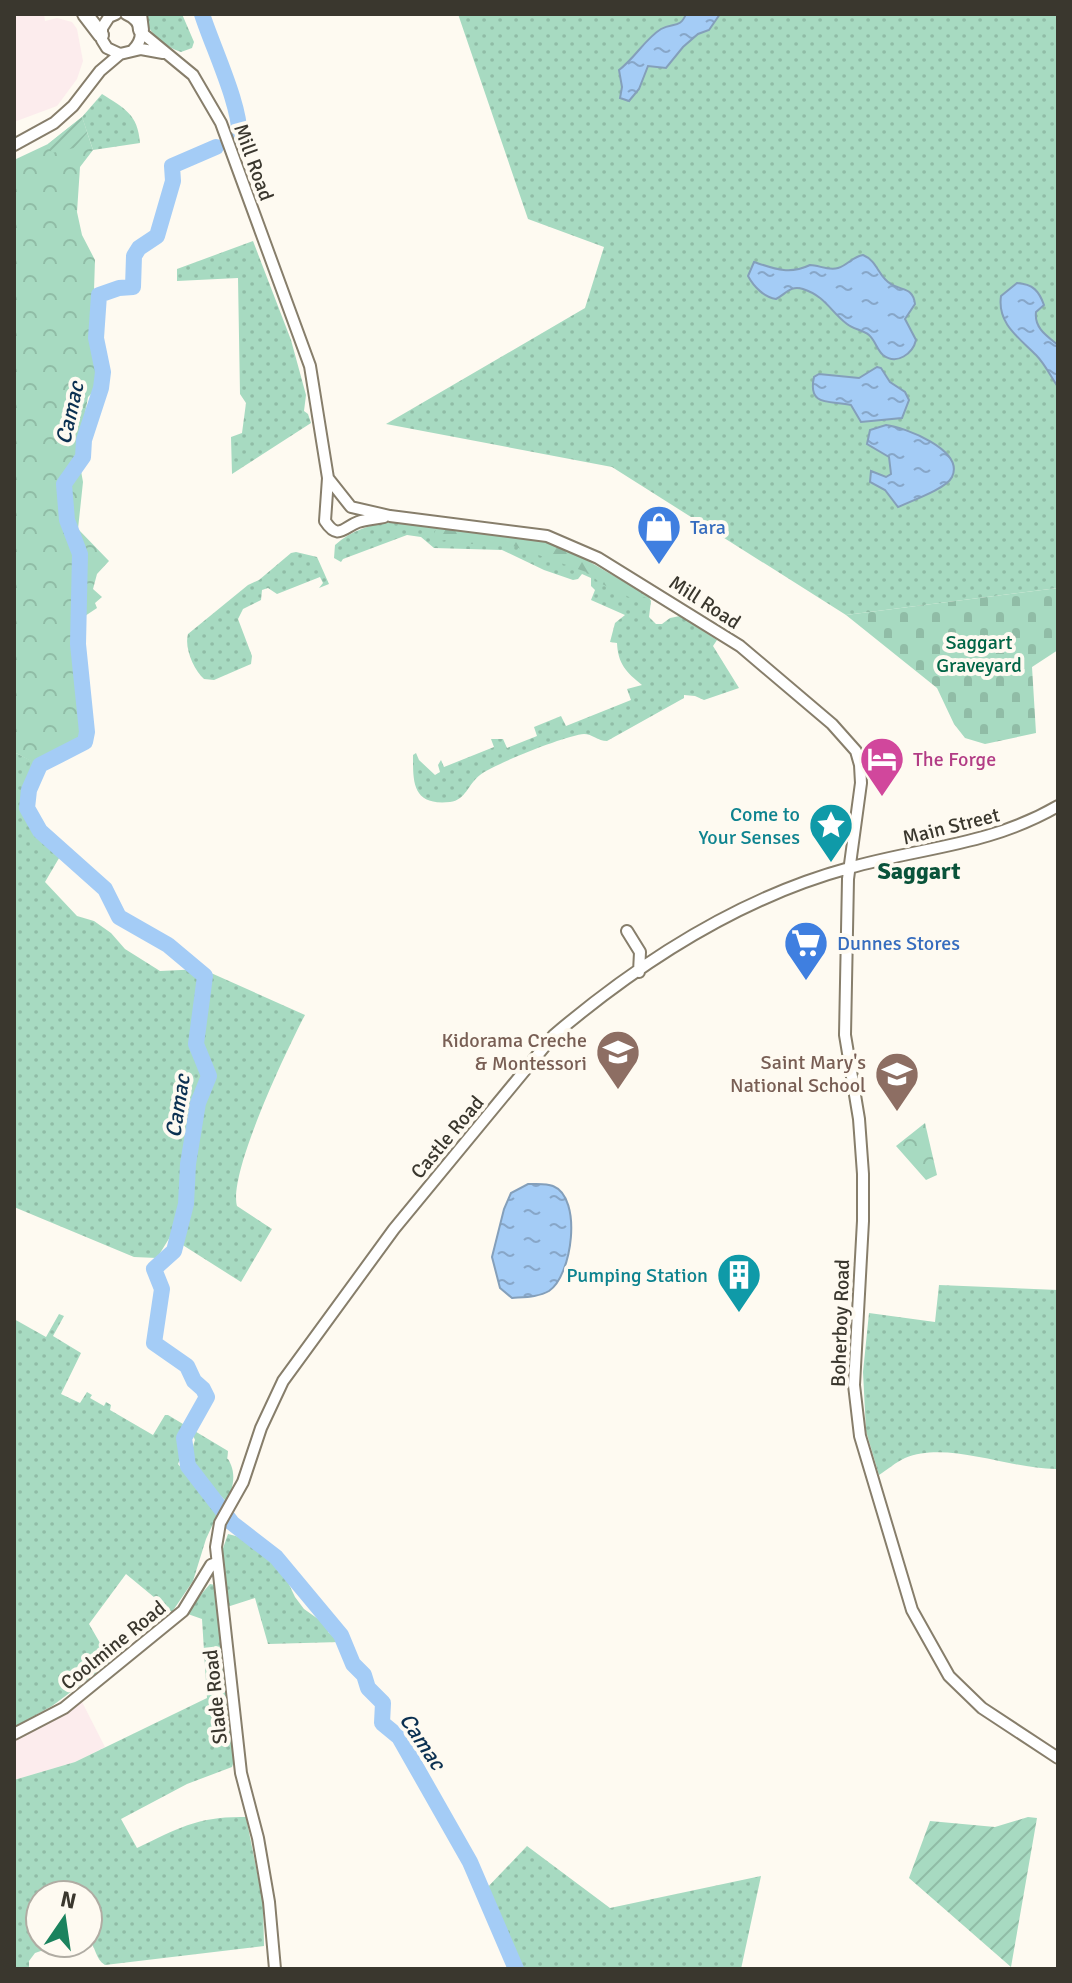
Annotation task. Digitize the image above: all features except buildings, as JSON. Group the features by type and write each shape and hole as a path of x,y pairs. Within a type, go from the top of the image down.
{"highway":[{"path":"85,14 104,41"},
{"path":"139,14 141,31"}],"street":[{"path":"100,71 105,22 116,14"},
{"name":"Mill Road","path":"126,14 134,18 141,31 201,85 221,123 310,366 328,478 325,512"},
{"path":"133,50 138,45 141,31"},
{"path":"104,41 120,54"},
{"path":"14,145 34,136 64,115 100,71 120,54 133,50 154,50 172,56"},
{"name":"Mill Road","path":"328,478 354,515 353,524 390,516"},
{"path":"348,505 334,503 325,512 327,525 335,531 345,530 353,524"},
{"name":"Mill Road","path":"348,505 390,516 528,532 559,540 619,570 748,652 832,724 856,751 861,783 849,867"},
{"name":"Main Street","path":"849,867 992,836 1058,806"},
{"name":"Castle Road","path":"261,1428 288,1374 394,1229 554,1035 639,972 735,910 849,867"},
{"name":"Boherboy Road","path":"849,867 845,1035 859,1119 863,1174 854,1385 860,1436 912,1610 949,1676 982,1708 1058,1758"},
{"path":"627,931 640,952 639,972"},
{"name":"Slade Road","path":"261,1428 243,1482 224,1516 217,1537 216,1563 241,1773 265,1876 275,1969"},
{"name":"Coolmine Road","path":"14,1734 64,1708 183,1611 211,1565 216,1563"}],"shaded area":[{"path":"44,14 45,21 57,18 72,22 77,29 83,61 77,79 57,106 14,122 14,17"},
{"path":"81,1700 105,1747 75,1762 14,1780 14,1738 47,1723"}],"green space":[{"path":"144,14 182,14 194,42 192,48 181,52 168,46 153,33"},
{"path":"458,14 1058,14 1058,588 846,615 612,467 386,424 585,308 604,247 528,219"},
{"path":"102,94 133,118 140,143 93,150 82,117"},
{"path":"82,117 93,150 80,167 77,212 82,235 95,260 93,321 100,385 88,397 78,454 83,482 78,529 109,561 97,574 93,589 102,597 95,603 97,608 82,618 80,646 92,743 40,766 14,752 14,160 48,144"},
{"path":"82,117 87,133 74,148 52,153 48,144"},
{"path":"253,241 291,340 306,395 304,411 311,423 232,474 231,437 242,433 246,403 240,394 238,278 177,281 177,269"},
{"path":"393,522 546,542 648,595 651,601 649,617 656,624 680,616 717,640 713,646 739,688 704,700 684,695 684,698 607,741 584,734 563,739 488,770 455,801 428,800 417,790 415,783 413,755 416,753 435,775 440,772 438,765 441,760 444,767 494,747 491,739 503,739 507,748 537,736 534,727 561,716 566,726 631,700 627,689 642,685 624,667 617,643 610,642 615,623 625,615 591,600 595,590 591,586 591,578 582,574 573,580 502,550 434,548 421,537 407,535 341,562 334,558 335,545 348,535 369,526"},
{"path":"437,527 525,537 566,548 650,597 631,598 600,583 589,573 507,544 436,542 434,534"},
{"path":"296,552 317,557 329,584 319,588 323,583 320,577 277,594 268,588 262,590 261,600 243,609 238,619 252,656 251,664 214,680 204,679 191,658 187,646 188,634 248,585"},
{"name":"Saggart Graveyard","path":"1058,588 1058,650 1032,667 1036,733 985,744 965,738 954,724 937,688 846,615"},
{"path":"14,752 40,765 29,802 62,853 45,882 77,916 94,921 111,933 125,949 160,971 202,969 305,1015 261,1111 241,1167 237,1206 272,1229 241,1282 170,1237 157,1258 134,1257 14,1207"},
{"path":"925,1123 937,1175 926,1180 896,1146"},
{"path":"939,1285 1058,1290 1058,1469 941,1452 905,1458 879,1475 866,1431 863,1372 869,1313 935,1322"},
{"path":"59,1314 64,1316 53,1336 81,1353 61,1394 80,1403 87,1392 92,1395 90,1398 104,1406 106,1402 111,1405 110,1410 153,1435 168,1415 228,1451 233,1484 227,1502 201,1474 194,1458 195,1440 192,1433 187,1431 179,1445 182,1455 178,1464 218,1513 193,1581 172,1612 126,1574 89,1624 111,1662 52,1706 14,1727 14,1319 46,1337"},
{"path":"228,1534 255,1541 285,1576 304,1609 328,1626 328,1632 340,1642 268,1644 255,1598 227,1607 222,1551"},
{"path":"210,1584 215,1585 235,1758 232,1767 187,1784 121,1819 137,1848 201,1821 246,1817 263,1902 264,1946 105,1965 99,1959 104,1959 104,1879 24,1879 24,1959 30,1959 29,1968 14,1969 14,1780 75,1762 207,1698 202,1619 185,1613"},
{"path":"1028,1817 1037,1818 1011,1967 909,1878 930,1821 995,1827"},
{"path":"527,1846 610,1908 761,1876 741,1969 518,1969 484,1891"}],"water":[{"path":"686,14 720,14 709,30 698,34 683,47 666,68 648,66 639,89 629,101 620,98 619,70 655,33 679,23"},
{"path":"863,255 872,261 887,281 909,292 914,299 915,304 905,319 916,340 908,353 899,359 883,355 869,335 847,324 811,292 795,288 776,299 772,298 760,291 748,276 754,262 782,270 810,265 834,269"},
{"path":"1017,283 1031,287 1044,305 1036,312 1036,318 1042,331 1058,345 1058,387 1039,359 1010,329 1002,314 1001,296"},
{"path":"877,367 890,382 905,392 909,400 902,418 861,422 851,405 823,401 814,394 814,377 819,374 859,378"},
{"path":"886,425 918,435 942,449 954,467 952,477 936,490 898,507 885,490 870,482 871,471 886,477 891,474 889,457 867,444 870,430"},
{"path":"528,1184 550,1185 562,1193 568,1205 571,1237 564,1270 557,1283 549,1291 536,1296 512,1298 500,1288 492,1257 511,1193"}],"waterway":[{"name":"Camac","path":"202,14 232,95 239,139"},
{"name":"Camac","path":"216,147 172,166 173,181 157,236 139,248 134,256 133,287 99,295 96,338 103,372 101,388 84,440 83,457 64,484 67,520 80,554 78,644 87,732 85,742 40,765 29,790 27,808 40,831 105,889 119,917 168,945 205,976 196,1044 209,1076 198,1103 188,1164 186,1204 174,1251 154,1269 162,1289 154,1343 187,1366 207,1397 184,1438 188,1466 232,1523 276,1557 341,1635 353,1664 364,1675 368,1688 383,1703 382,1723 399,1737 470,1862 516,1969"}],"place":[{"name":"Tara","path":"659,566"},
{"name":"The Forge","path":"882,798"},
{"name":"Come to Your Senses","path":"831,864"},
{"name":"Dunnes Stores","path":"806,982"},
{"name":"Kidorama Creche & Montessori","path":"618,1091"},
{"name":"Saint Mary's National School","path":"897,1113"},
{"name":"Pumping Station","path":"739,1314"}],"district":[{"name":"Saggart","path":"919,871"}]}
